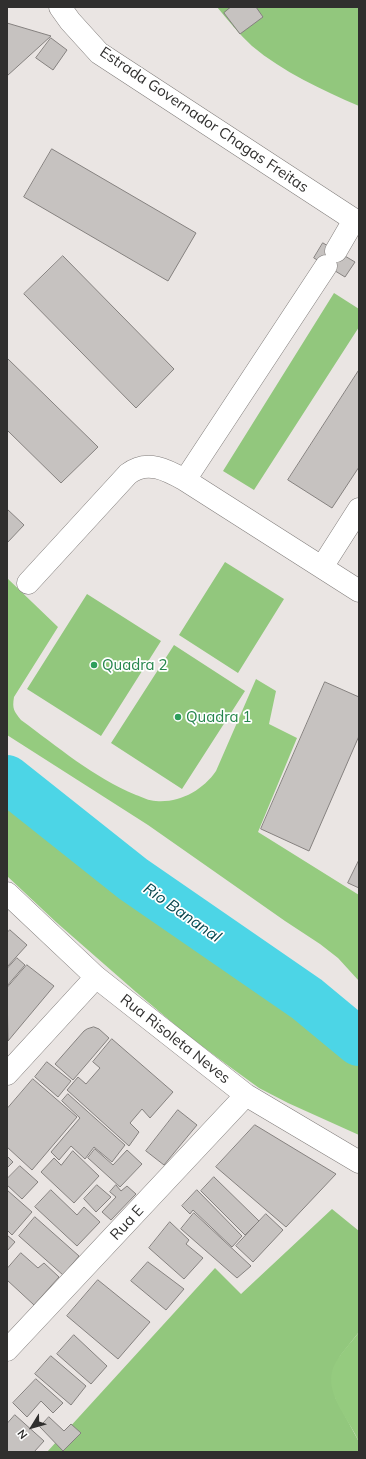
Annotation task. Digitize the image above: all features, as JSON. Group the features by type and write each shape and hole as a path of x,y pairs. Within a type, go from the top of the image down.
{"street":[{"name":"Estrada Governador Chagas Freitas","path":"60,7 70,21 99,53 357,221"},
{"path":"185,480 357,221"},
{"path":"28,583 122,480 134,469 151,466 185,480 359,591"},
{"path":"322,567 359,509"},
{"name":"Rua Risoleta Neves","path":"7,893 96,977 246,1095 359,1162"},
{"path":"7,1074 96,977"},
{"name":"Rua E","path":"7,1350 246,1095"}],"green space":[{"path":"217,7 359,7 359,106 303,80 264,55 243,37"},
{"path":"334,293 359,309 359,327 254,490 223,471"},
{"path":"225,562 284,599 238,673 179,635"},
{"path":"7,578 58,627 14,697 13,707 15,712 21,720 76,761 120,788 136,795 156,801 174,800 190,794 205,784 216,771 256,679 276,691 269,724 297,738 258,832 359,895 359,981 338,958 320,944 148,825 7,735"},
{"name":"Quadra 2","path":"87,594 161,641 101,736 27,689"},
{"name":"Quadra 1","path":"174,645 245,691 182,789 111,743"},
{"path":"7,796 80,843 231,952 291,993 359,1051 359,1135 288,1103 259,1088 226,1064 186,1034 136,992 56,922 7,876"},
{"path":"332,1209 359,1231 359,1332 340,1356 335,1397 359,1442 359,1452 47,1452 215,1268 241,1294"},
{"path":"359,1332 359,1442 335,1397 331,1378 333,1368 338,1358"}],"building":[{"path":"231,7 256,7 263,17 240,34 224,13"},
{"path":"7,23 51,36 7,76"},
{"path":"51,38 67,50 53,70 36,58"},
{"path":"52,149 196,233 168,281 24,197"},
{"path":"323,243 355,262 345,277 314,258"},
{"path":"63,256 174,369 136,408 24,294"},
{"path":"7,358 98,447 61,483 7,430"},
{"path":"359,370 359,467 332,508 288,480"},
{"path":"7,509 24,525 7,543"},
{"path":"325,682 359,697 359,736 309,851 261,829"},
{"path":"359,860 359,888 348,883"},
{"path":"10,930 27,945 7,967 7,933"},
{"path":"17,958 25,965 7,986 7,969"},
{"path":"27,965 54,986 8,1041 7,988"},
{"path":"94,1027 99,1029 109,1038 73,1080 55,1064 84,1031"},
{"path":"112,1039 173,1092 150,1118 142,1109 130,1123 139,1132 129,1146 67,1090 78,1077 86,1084 100,1068 93,1062"},
{"path":"47,1062 71,1081 58,1097 35,1077"},
{"path":"33,1079 77,1117 32,1170 7,1147 7,1109"},
{"path":"68,1094 125,1145 112,1162 94,1147 85,1159 71,1146 59,1160 51,1152 80,1118 62,1101"},
{"path":"178,1110 197,1125 164,1165 146,1151"},
{"path":"255,1125 336,1174 286,1227 216,1167"},
{"path":"95,1149 113,1165 127,1150 142,1164 120,1187 88,1158"},
{"path":"73,1151 99,1176 74,1203 41,1172 54,1158 61,1165"},
{"path":"7,1156 13,1162 7,1168"},
{"path":"20,1166 38,1182 22,1199 7,1185 7,1179"},
{"path":"214,1177 259,1221 245,1235 201,1191"},
{"path":"97,1185 111,1197 96,1212 84,1199"},
{"path":"116,1185 121,1191 127,1186 136,1194 111,1220 102,1212 116,1197 110,1192"},
{"path":"7,1190 32,1212 12,1235 7,1230"},
{"path":"51,1190 77,1215 84,1207 100,1222 77,1246 35,1207"},
{"path":"197,1190 242,1236 232,1247 193,1210 190,1214 182,1206"},
{"path":"194,1213 251,1266 237,1278 181,1229"},
{"path":"266,1214 283,1230 253,1262 236,1246"},
{"path":"35,1217 79,1256 63,1275 19,1236"},
{"path":"170,1222 189,1240 186,1244 203,1258 184,1279 149,1248"},
{"path":"7,1235 15,1242 7,1251"},
{"path":"21,1253 38,1268 44,1263 59,1277 34,1305 7,1280 7,1269"},
{"path":"148,1262 184,1289 166,1310 131,1281"},
{"path":"98,1280 150,1322 118,1359 67,1316"},
{"path":"74,1335 107,1366 91,1384 57,1354"},
{"path":"51,1356 86,1386 71,1405 35,1374"},
{"path":"36,1379 63,1403 53,1413 41,1401 27,1417 13,1403"},
{"path":"15,1415 44,1441 34,1452 7,1452 7,1424"},
{"path":"49,1417 64,1431 71,1424 81,1433 63,1451 40,1427"}],"waterway":[{"name":"Rio Bananal","path":"7,779 133,879 307,999 359,1042"}],"place":[{"name":"Quadra 2","path":"94,665"},
{"name":"Quadra 1","path":"178,717"}]}
